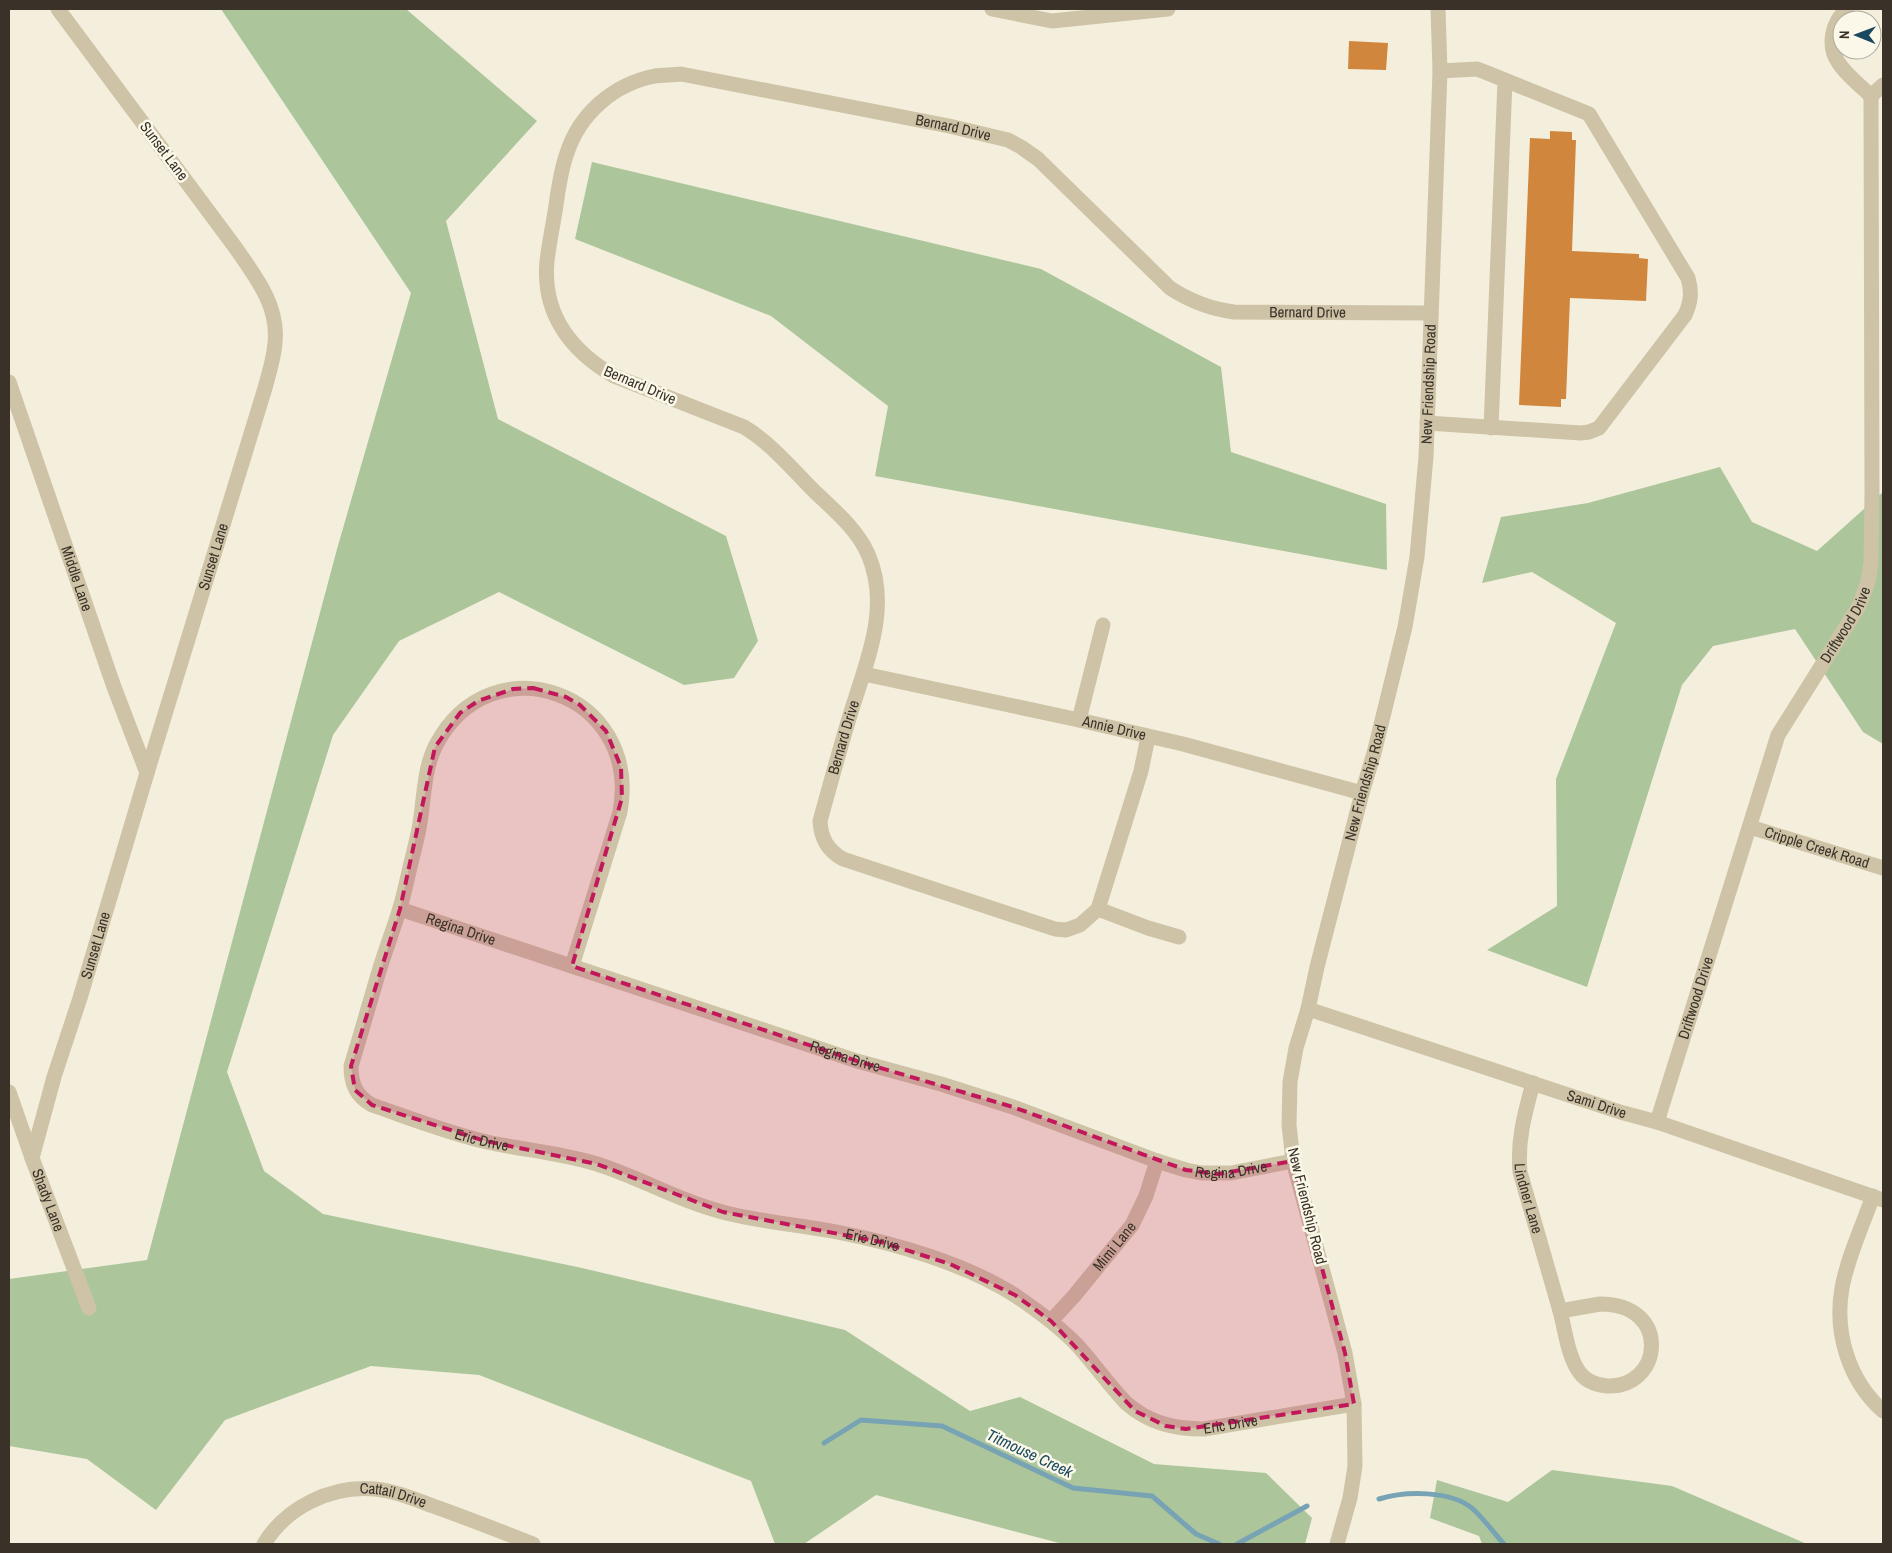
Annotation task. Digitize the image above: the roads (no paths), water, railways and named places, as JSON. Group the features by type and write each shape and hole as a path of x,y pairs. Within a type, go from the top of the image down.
{"street":[{"name":"Sunset Lane","path":"32,1158 54,1078 265,388 273,355 276,330 266,296 240,255 58,9"},
{"path":"992,9 1052,21 1168,9"},
{"name":"New Friendship Road","path":"1337,1544 1350,1498 1355,1466 1354,1404 1345,1353 1293,1161 1289,1125 1290,1082 1296,1048 1308,1009 1405,627 1417,557 1427,423 1440,71 1438,9"},
{"path":"1847,9 1836,22 1832,33 1834,55 1847,73 1871,96 1883,85"},
{"path":"1427,423 1581,433 1600,428 1685,315 1690,304 1691,289 1688,278 1589,114 1477,69 1440,71"},
{"name":"Bernard Drive","path":"1098,909 1080,925 1066,930 1055,929 843,859 828,847 821,833 820,821 877,624 878,598 875,574 868,553 852,528 774,450 754,433 744,427 614,376 596,365 578,349 560,324 550,300 547,262 558,186 566,153 575,133 581,123 595,108 622,88 637,81 656,76 690,75 949,126 1008,140 1021,146 1038,159 1170,288 1196,303 1220,310 1430,314"},
{"path":"1491,428 1506,111 1505,81"},
{"name":"Driftwood Drive","path":"1657,1122 1778,736 1859,606 1868,582 1871,563 1871,96"},
{"name":"Middle Lane","path":"9,382 114,687 147,773"},
{"path":"1079,720 1103,625"},
{"name":"Annie Drive","path":"864,674 1183,744 1362,793"},
{"name":"Eric Drive","path":"572,966 620,812 623,787 618,757 606,731 595,717 566,697 533,688 513,689 494,693 478,700 460,713 446,729 435,747 428,766 420,826 400,909 380,968 351,1066 351,1080 355,1090 364,1100 372,1105 458,1134 485,1141 558,1154 597,1164 684,1200 723,1212 836,1232 910,1250 950,1264 992,1283 1051,1320 1076,1345 1126,1404 1141,1414 1166,1426 1204,1429 1354,1404"},
{"path":"1148,737 1141,771 1098,909 1178,937"},
{"name":"Cripple Creek Road","path":"1750,827 1883,868"},
{"name":"Regina Drive","path":"400,909 857,1061 1013,1107 1186,1170 1218,1174 1293,1161"},
{"name":"Sami Drive","path":"1308,1009 1657,1122 1878,1198"},
{"name":"Lindner Lane","path":"1533,1083 1521,1130 1518,1157 1520,1172 1573,1362 1580,1373 1590,1381 1601,1385 1614,1386 1631,1380 1644,1368 1650,1355 1651,1340 1645,1324 1638,1314 1628,1308 1615,1304 1600,1304 1560,1311"},
{"name":"Shady Lane","path":"9,1092 32,1158 90,1308"},
{"name":"Mimi Lane","path":"1051,1320 1074,1296 1132,1225 1146,1196 1157,1161"},
{"path":"1878,1198 1842,1288 1840,1322 1848,1360 1860,1383 1876,1405 1883,1411"},
{"name":"Cattail Drive","path":"264,1544 284,1519 309,1502 344,1490 364,1489 387,1491 408,1497 533,1544"}],"waterway":[{"name":"Titmouse Creek","path":"824,1443 861,1420 942,1426 1073,1488 1152,1496 1196,1534 1219,1544"},
{"name":"Titmouse Creek","path":"1379,1499 1414,1494 1440,1495 1453,1498 1473,1509 1504,1544"},
{"name":"Titmouse Creek","path":"1237,1544 1307,1506"}]}
